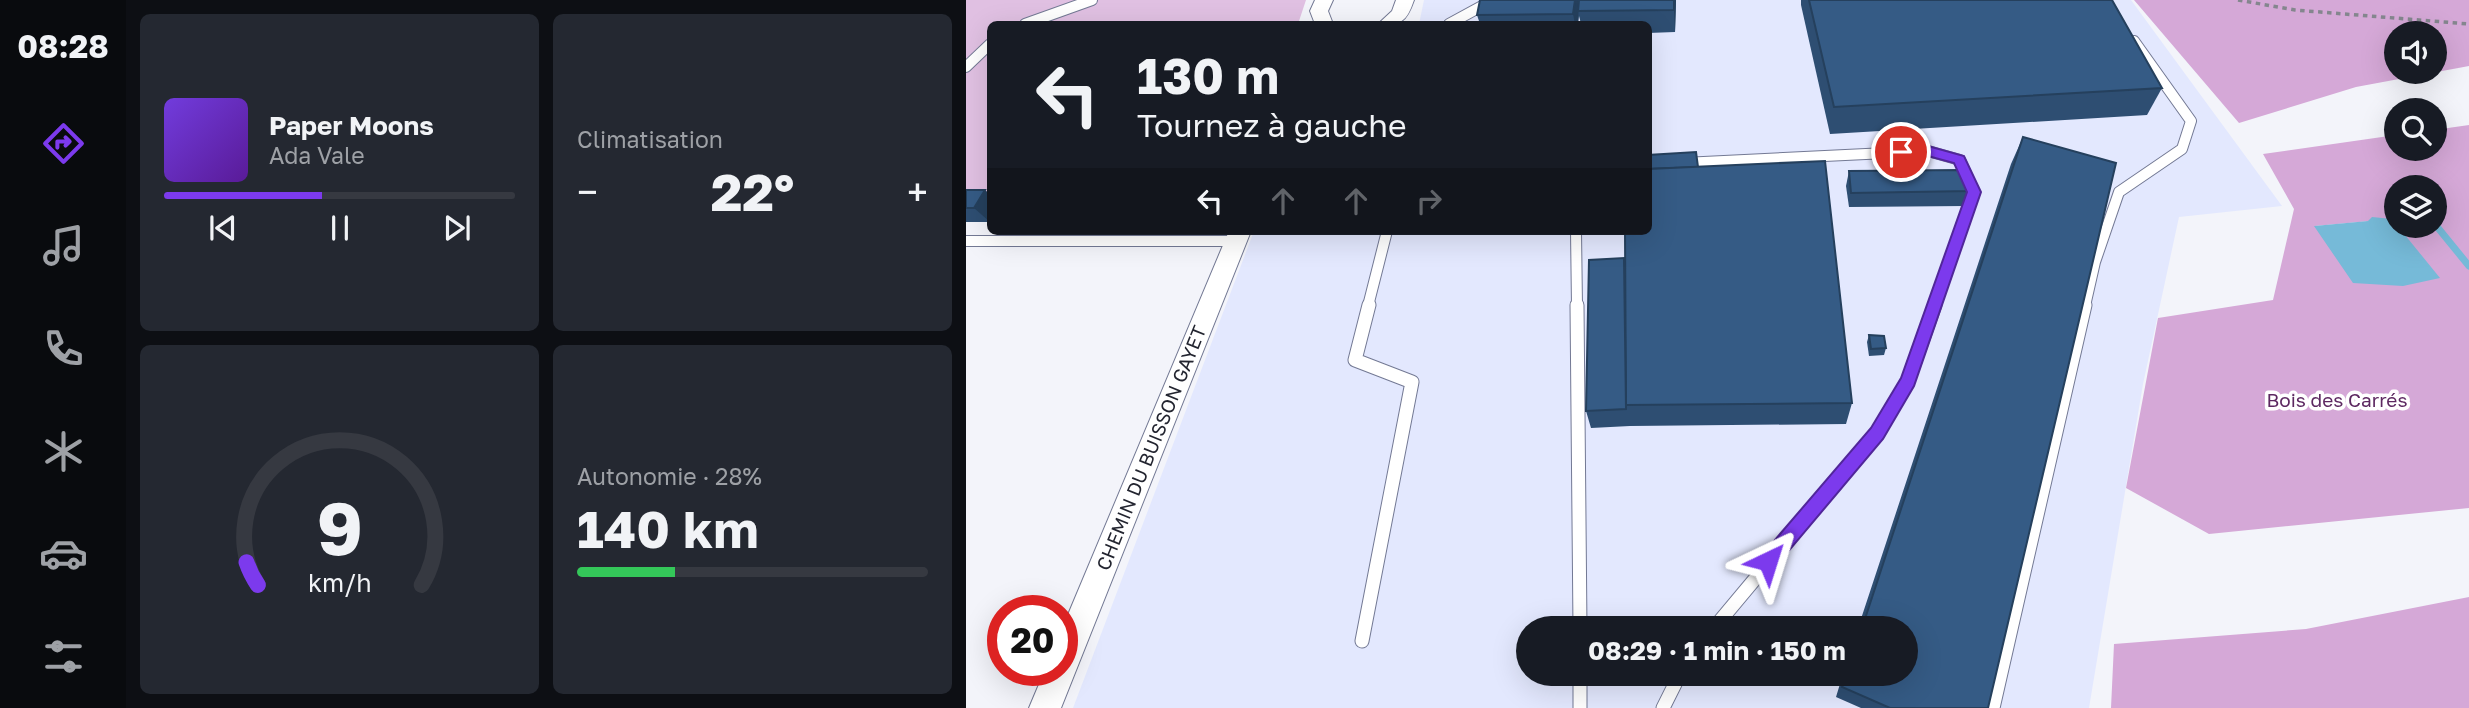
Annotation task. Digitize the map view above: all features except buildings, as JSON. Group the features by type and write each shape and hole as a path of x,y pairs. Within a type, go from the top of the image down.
{"street":[{"path":"1324,0 1319,11 1324,21"},
{"path":"1391,21 1400,14 1405,0"},
{"name":"CHEMIN DU BUISSON GAYET","path":"1078,627 1238,236"},
{"name":"CHEMIN DU BUISSON GAYET","path":"1045,708 1054,686"}],"lane":[{"path":"1033,21 1092,0"},
{"path":"1454,21 1493,0"},
{"path":"1993,708 2095,262 2119,191 2182,149 2191,121 2128,33"},
{"path":"966,67 987,47"},
{"path":"1674,163 1928,151 1960,160 1974,192 1908,381 1877,433 1724,616"},
{"path":"1362,641 1412,382 1355,360 1386,235"},
{"path":"1576,235 1580,616"},
{"path":"966,241 1238,236"},
{"path":"1580,686 1580,708"},
{"path":"1663,708 1674,686"}],"path":[{"path":"2238,0 2295,10 2469,24"}],"shaded area":[{"path":"966,0 1306,0 1299,21 987,21 987,212 966,211"},
{"path":"1424,0 2131,0 2282,206 2179,217 2143,384 2089,708 1073,708 1252,235 1652,235 1652,21 1420,21"}],"green space":[{"path":"2134,0 2469,0 2469,66 2447,70 2447,21 2384,21 2384,82 2356,87 2239,123"},
{"name":"Bois des Carrés","path":"2469,125 2469,508 2209,534 2126,488 2158,318 2273,300 2294,209 2263,154 2384,137 2384,161 2447,161 2447,128"},
{"path":"2469,597 2469,708 2111,708 2114,644 2306,629"}],"water":[{"path":"2372,217 2384,218 2384,238 2407,238 2440,278 2403,286 2353,283 2314,226 2368,221"}],"waterway":[{"path":"2446,238 2469,266"}],"route":[{"path":"1768,561 1877,433 1908,381 1974,192 1960,160 1928,151 1901,152"}]}
